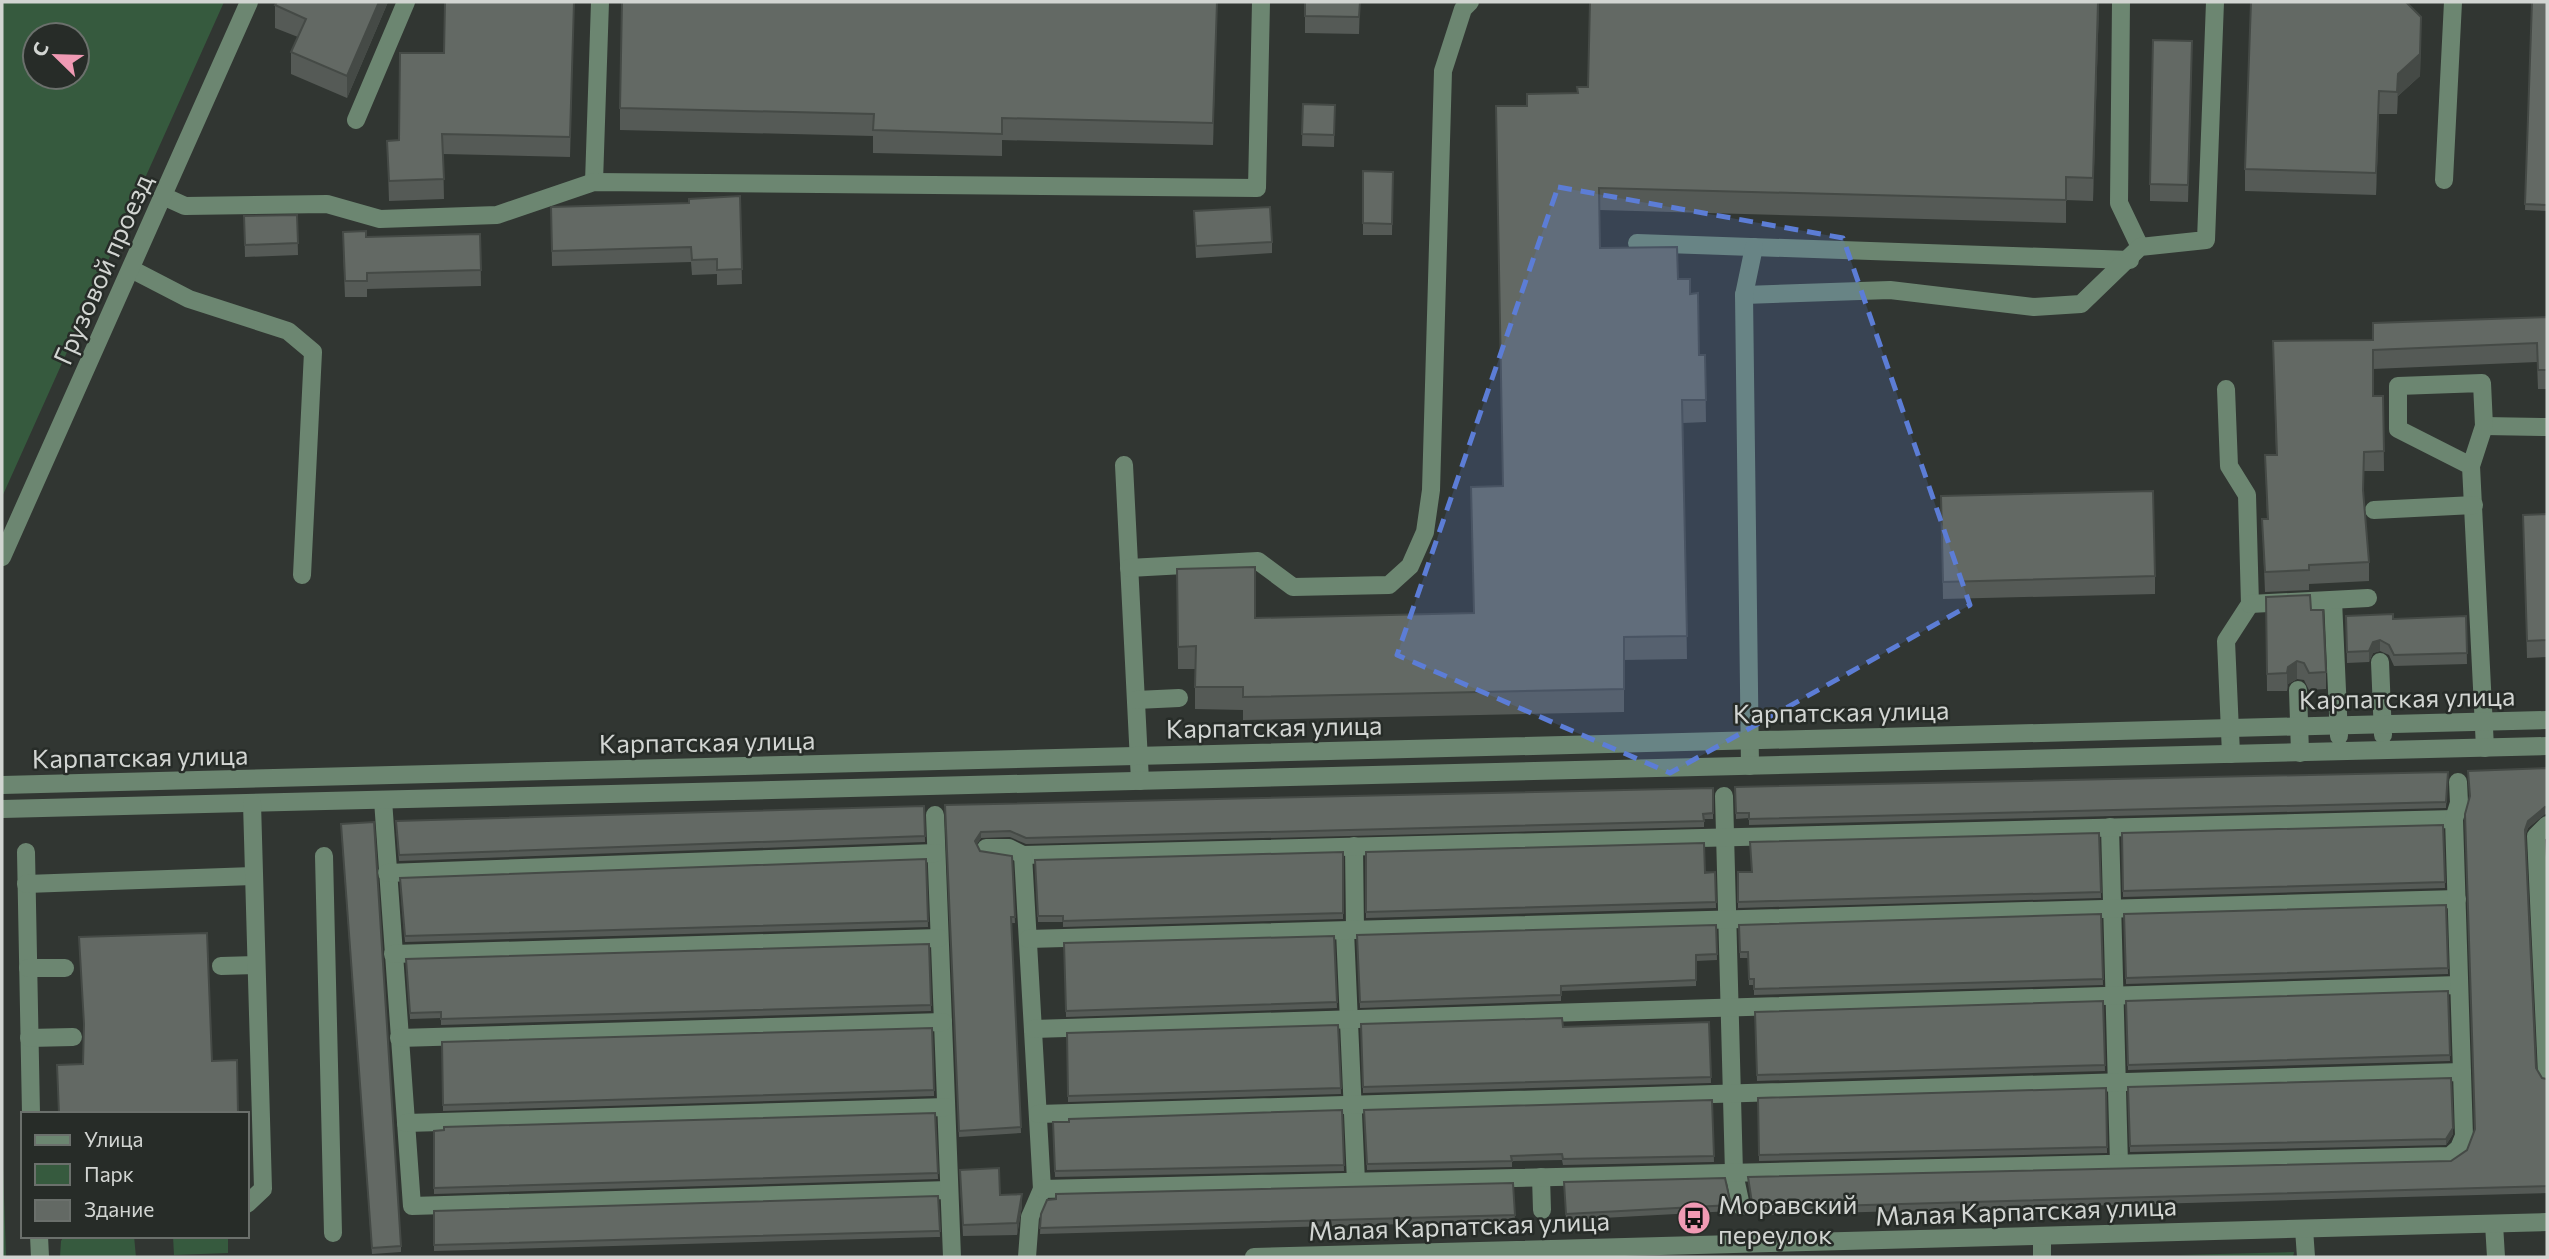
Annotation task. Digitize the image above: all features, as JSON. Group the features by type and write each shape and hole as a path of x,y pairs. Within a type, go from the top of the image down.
{"street":[{"name":"Грузовой проезд","path":"2,557 249,2"},
{"path":"356,120 406,2"},
{"path":"594,182 600,2"},
{"path":"163,196 185,206 327,204 380,219 497,215 594,182 1257,188 1261,2"},
{"path":"1129,568 1258,561 1293,587 1389,584 1410,566 1425,532 1431,490 1443,71 1462,9 1470,2"},
{"path":"2121,2 2119,203 2135,253"},
{"path":"1637,243 2135,253 2206,240 2215,2"},
{"path":"2444,180 2453,2"},
{"path":"1751,766 1744,295 1754,247"},
{"path":"1744,295 1890,290 2034,307 2081,304 2135,253"},
{"path":"131,269 189,299 288,331 313,352 302,575"},
{"path":"2471,466 2398,429 2398,386 2482,383 2484,426 2471,466 2485,748"},
{"path":"2226,389 2229,467 2247,495 2250,604 2226,641 2231,754"},
{"path":"2484,426 2547,427"},
{"path":"1125,464 1140,781"},
{"path":"2374,510 2473,505"},
{"path":"2250,604 2368,598"},
{"path":"2333,600 2339,751"},
{"path":"2380,662 2384,751"},
{"path":"2298,690 2300,752"},
{"path":"1136,701 1179,698"},
{"name":"Карпатская улица","path":"2,785 2547,720"},
{"name":"Карпатская улица","path":"2,810 2547,746"},
{"path":"1042,1189 2450,1156 2459,1148 2464,1136 2454,819 2459,803 2458,782"},
{"path":"1724,796 1734,1173 1741,1206"},
{"path":"383,800 412,1206 949,1190"},
{"path":"248,1204 263,1189 252,803"},
{"path":"934,814 952,1257"},
{"path":"986,848 1009,848 1023,855 2454,819"},
{"path":"2547,825 2536,836 2543,899 2547,1074"},
{"path":"2110,827 2119,1164"},
{"path":"1354,846 1349,1019 1356,1182"},
{"path":"26,852 31,1112"},
{"path":"387,873 936,853"},
{"path":"1023,855 1042,1189 1030,1217 1027,1257"},
{"path":"324,856 333,1233"},
{"path":"26,884 253,876"},
{"path":"1028,939 2456,899"},
{"path":"393,954 939,938"},
{"path":"221,966 256,965"},
{"path":"28,968 65,968"},
{"path":"1033,1029 2459,985"},
{"path":"399,1038 943,1022"},
{"path":"29,1038 73,1037"},
{"path":"1038,1114 2462,1072"},
{"path":"405,1123 946,1107"},
{"path":"1541,1177 1542,1210"},
{"name":"Малая Карпатская улица","path":"1254,1257 1490,1254 2547,1222"},
{"path":"2494,1223 2496,1257"},
{"path":"2304,1229 2306,1257"},
{"path":"2042,1236 2042,1257"},
{"path":"39,1238 40,1257"}],"highlighted area":[{"path":"1558,187 1843,238 1970,605 1670,773 1397,655"}],"green space":[{"path":"2,2 224,2 2,497"},
{"path":"2,1136 6,1257 2,1257"},
{"path":"63,1238 134,1238 136,1257 60,1257"},
{"path":"173,1238 228,1238 228,1253 174,1255"},
{"path":"2294,1252 2293,1257 2178,1255"}],"building":[{"path":"277,2 379,2 347,76 291,52 306,19 275,5"},
{"path":"445,2 574,2 570,137 442,134 444,179 389,181 387,141 399,140 400,53 444,53"},
{"path":"622,2 1217,2 1213,123 1002,118 1002,134 873,130 874,114 620,108"},
{"path":"1305,2 1360,2 1359,17 1305,16"},
{"path":"1590,2 2098,2 2093,178 2066,177 2066,200 1599,188 1600,248 1677,247 1678,279 1690,279 1690,294 1698,293 1699,355 1705,355 1706,400 1682,400 1687,636 1624,637 1624,689 1243,697 1243,687 1195,687 1196,646 1178,647 1177,569 1255,567 1255,618 1474,613 1471,487 1503,486 1496,106 1527,106 1527,94 1578,93 1577,87 1588,87"},
{"path":"2251,2 2406,2 2421,17 2420,54 2398,74 2397,92 2379,91 2376,173 2245,169"},
{"path":"2532,2 2547,2 2547,205 2525,204"},
{"path":"2153,40 2192,41 2188,185 2150,184"},
{"path":"1303,104 1335,105 1334,135 1302,134"},
{"path":"1363,171 1393,172 1392,224 1363,223"},
{"path":"740,196 742,269 717,270 717,259 692,260 691,247 552,251 551,207 689,203 689,199"},
{"path":"1270,207 1272,242 1196,246 1194,211"},
{"path":"297,215 298,243 245,245 244,216"},
{"path":"366,231 366,237 480,234 481,270 367,273 367,281 345,281 343,232"},
{"path":"2547,317 2547,370 2538,370 2537,343 2373,350 2373,396 2383,396 2384,451 2364,452 2363,490 2369,562 2309,565 2309,570 2265,572 2262,519 2268,519 2265,455 2277,455 2273,341 2373,340 2373,323"},
{"path":"2153,491 2155,576 1943,582 1941,496"},
{"path":"2547,514 2547,640 2527,641 2523,515"},
{"path":"2310,595 2311,610 2323,610 2326,672 2309,673 2304,663 2297,661 2288,667 2287,673 2267,674 2266,597"},
{"path":"2393,614 2393,619 2466,616 2467,653 2394,655 2389,645 2380,640 2373,642 2369,651 2347,652 2346,616"},
{"path":"2547,768 2547,808 2528,821 2525,830 2536,1068 2542,1078 2547,1079 2547,1186 1758,1208 1757,1203 1752,1203 1748,1177 2451,1161 2467,1150 2475,1129 2465,814 2470,796 2468,771"},
{"path":"2448,772 2446,802 1749,819 1749,813 1736,813 1735,787"},
{"path":"1713,788 1713,813 1703,814 1704,821 1026,838 1010,831 981,832 975,841 980,851 1012,856 1015,917 1011,917 1021,1127 959,1131 945,805"},
{"path":"924,806 925,836 399,855 396,821"},
{"path":"374,822 401,1246 372,1248 341,824"},
{"path":"2443,825 2445,882 2123,891 2122,833"},
{"path":"2099,833 2101,892 1738,902 1738,872 1752,872 1750,842"},
{"path":"1704,843 1705,873 1715,872 1716,902 1366,912 1366,852"},
{"path":"1343,852 1343,913 1063,921 1063,916 1038,916 1035,860"},
{"path":"926,859 928,921 405,936 400,878"},
{"path":"2446,905 2448,968 2126,978 2124,914"},
{"path":"2101,914 2103,979 1754,989 1754,979 1749,979 1748,952 1740,952 1739,925"},
{"path":"1716,925 1717,954 1696,955 1696,980 1561,986 1561,995 1360,1002 1357,935"},
{"path":"207,933 212,1061 237,1060 238,1112 59,1112 57,1065 83,1064 84,1024 79,937"},
{"path":"1334,936 1337,1002 1066,1011 1064,943"},
{"path":"929,944 931,1005 441,1019 441,1012 410,1013 406,959"},
{"path":"2448,991 2450,1055 2128,1065 2126,1001"},
{"path":"2103,1001 2105,1065 1757,1075 1755,1012"},
{"path":"1562,1018 1563,1027 1709,1022 1711,1077 1363,1087 1361,1024"},
{"path":"1338,1025 1341,1088 1068,1096 1067,1033"},
{"path":"932,1028 934,1090 443,1105 442,1042"},
{"path":"2451,1078 2453,1128 2446,1139 2130,1146 2128,1087"},
{"path":"2106,1088 2107,1147 1759,1155 1758,1098"},
{"path":"1712,1100 1714,1156 1563,1159 1562,1154 1511,1156 1512,1161 1367,1164 1364,1110"},
{"path":"1342,1110 1344,1165 1055,1171 1053,1122 1069,1122 1069,1119"},
{"path":"935,1113 938,1173 434,1188 434,1131 444,1130 444,1127"},
{"path":"999,1168 1000,1195 1022,1194 1017,1223 963,1225 960,1170"},
{"path":"1725,1178 1731,1205 1566,1214 1564,1182"},
{"path":"1513,1183 1515,1215 1040,1228 1041,1214 1047,1200 1056,1199 1056,1194"},
{"path":"938,1196 940,1231 434,1245 434,1211"}],"place":[{"name":"Моравский переулок","path":"1694,1218"}]}
